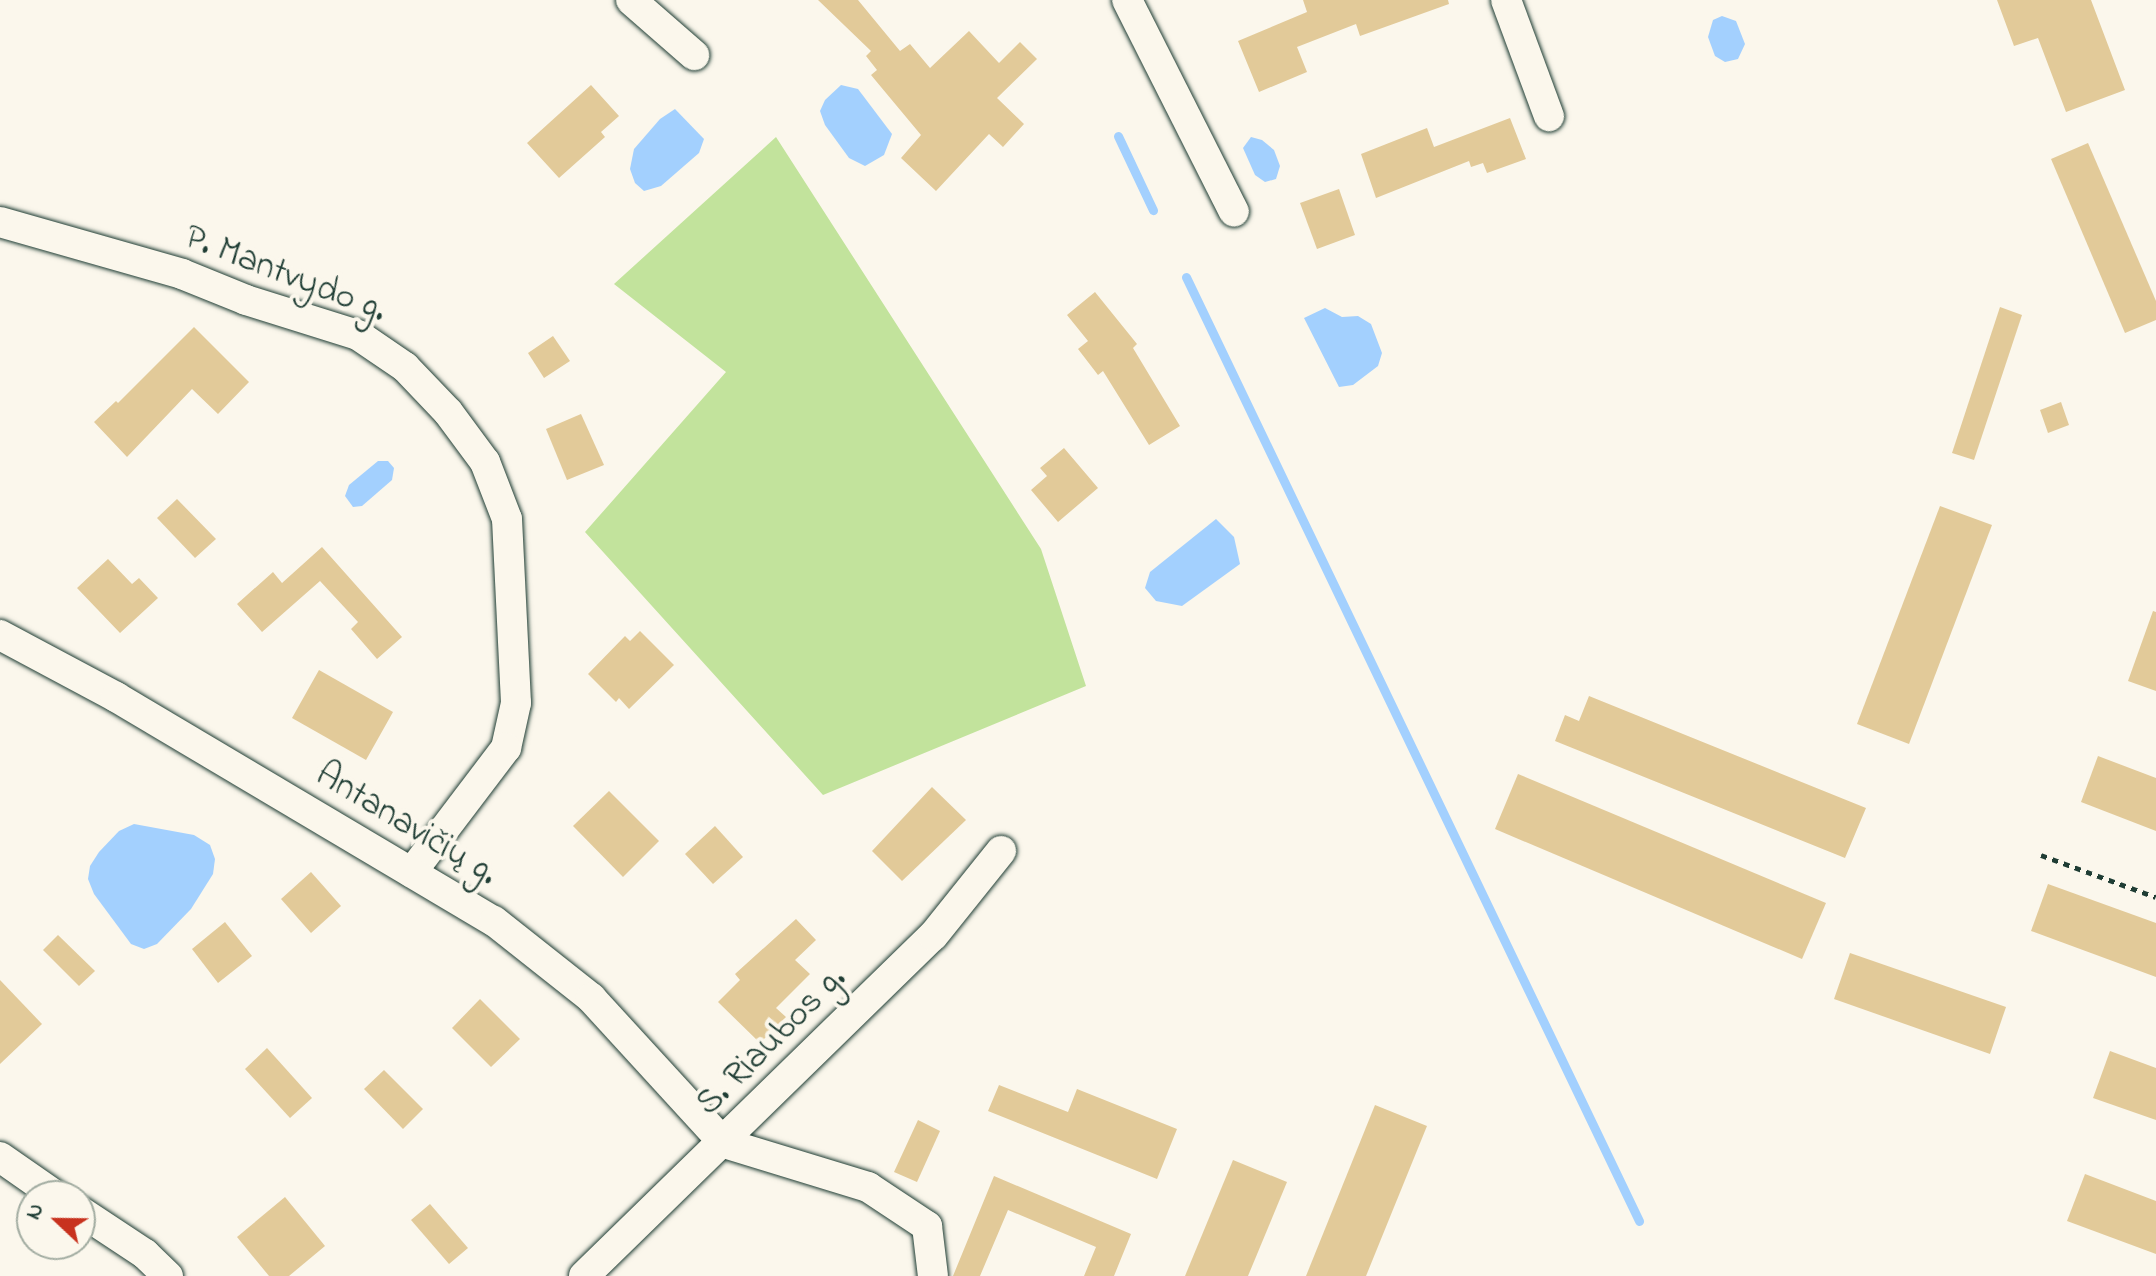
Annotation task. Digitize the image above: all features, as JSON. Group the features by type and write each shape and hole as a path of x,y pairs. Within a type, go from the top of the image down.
{"street":[{"path":"631,0 694,55"},
{"path":"1127,0 1234,212"},
{"path":"1506,0 1549,116"},
{"name":"P. Mantvydo g.","path":"0,222 182,274 246,300 358,335 405,367 448,412 485,462 507,519 516,703 506,748 412,872"},
{"name":"Antanavičių g.","path":"0,635 116,697 494,921 591,998 724,1143"},
{"name":"S. Riaubos g.","path":"584,1276 724,1143 933,936 1001,851"},
{"path":"724,1143 868,1187 927,1226 933,1276"},
{"path":"0,1157 33,1180"},
{"path":"96,1222 145,1254 168,1276"}],"path":[{"path":"2041,855 2156,897"}],"green space":[{"path":"776,137 1041,549 1086,686 823,795 585,532 726,372 614,284"}],"water":[{"path":"1722,16 1736,21 1745,44 1738,59 1725,62 1715,56 1708,37 1713,20"},
{"path":"841,85 858,89 892,134 884,155 865,166 849,158 825,125 820,111 825,100"},
{"path":"675,109 704,139 699,153 661,186 644,191 635,183 630,169 634,149 660,119"},
{"path":"1251,137 1262,140 1274,150 1280,166 1276,179 1265,182 1255,175 1243,148"},
{"path":"1325,308 1342,317 1358,316 1371,324 1382,353 1378,366 1353,385 1339,387 1304,318"},
{"path":"378,461 388,461 394,468 392,480 362,506 353,507 345,496 349,485"},
{"path":"1216,519 1234,537 1240,564 1182,606 1156,601 1145,588 1150,572"},
{"path":"134,824 194,835 210,845 215,859 213,874 191,909 157,944 144,949 131,944 94,894 88,879 90,866 99,852 119,831"}],"building":[{"path":"818,0 858,0 900,51 910,44 930,68 969,31 999,63 1020,42 1037,59 997,98 1024,124 1003,147 989,134 936,191 901,158 921,135 871,75 877,70 866,56 871,51"},
{"path":"1303,0 1448,0 1449,4 1360,36 1356,24 1297,47 1307,72 1259,92 1238,41 1307,12"},
{"path":"1997,0 2091,0 2125,90 2066,112 2038,38 2014,46"},
{"path":"591,85 619,116 601,132 605,137 559,178 527,143"},
{"path":"1510,118 1526,159 1487,173 1483,163 1471,167 1469,161 1376,198 1361,154 1427,128 1434,147"},
{"path":"2088,143 2156,301 2156,320 2125,333 2051,159"},
{"path":"1339,189 1355,235 1317,249 1300,203"},
{"path":"1095,292 1137,344 1133,348 1180,426 1149,445 1103,371 1098,375 1078,349 1088,341 1067,315"},
{"path":"2000,307 2022,315 1974,460 1952,453"},
{"path":"194,327 249,382 218,414 192,389 127,457 94,422 116,401 118,403"},
{"path":"553,336 570,361 544,378 528,353"},
{"path":"2061,402 2069,425 2048,433 2040,410"},
{"path":"581,414 604,465 567,480 546,429"},
{"path":"1064,448 1098,488 1058,522 1031,490 1047,476 1040,468"},
{"path":"177,499 216,539 195,558 157,518"},
{"path":"1940,506 1992,525 1909,744 1857,724"},
{"path":"322,547 402,637 377,659 351,629 358,622 320,581 262,632 237,604 273,572 282,583"},
{"path":"108,559 132,584 139,578 158,598 120,633 77,588"},
{"path":"2153,611 2156,612 2156,691 2128,681"},
{"path":"640,631 674,665 629,709 619,698 616,702 588,674 625,636 630,641"},
{"path":"319,670 393,712 366,760 292,718"},
{"path":"1589,696 1866,808 1845,858 1555,741 1565,715 1579,721"},
{"path":"2098,756 2156,778 2156,831 2081,802"},
{"path":"1518,774 1826,903 1802,959 1495,829"},
{"path":"932,787 966,820 902,881 872,851"},
{"path":"609,791 659,841 623,877 573,826"},
{"path":"715,826 743,857 713,884 685,854"},
{"path":"311,872 341,906 311,933 281,899"},
{"path":"2048,884 2156,923 2156,977 2031,931"},
{"path":"796,919 816,940 795,960 810,974 776,1008 786,1017 760,1043 718,1002 740,980 735,974"},
{"path":"225,922 252,956 218,983 192,949"},
{"path":"58,935 95,971 79,986 43,950"},
{"path":"1850,953 2006,1007 1990,1054 1834,999"},
{"path":"0,980 42,1024 0,1064"},
{"path":"480,999 520,1039 491,1067 452,1028"},
{"path":"267,1048 312,1098 290,1118 245,1069"},
{"path":"2110,1051 2156,1068 2156,1120 2093,1098"},
{"path":"384,1070 423,1109 403,1129 364,1089"},
{"path":"999,1085 1068,1112 1077,1089 1177,1129 1157,1179 988,1111"},
{"path":"1375,1105 1427,1126 1366,1276 1306,1276"},
{"path":"918,1120 940,1131 917,1182 894,1172"},
{"path":"1233,1160 1287,1182 1248,1276 1185,1276"},
{"path":"2085,1174 2156,1201 2156,1254 2067,1221"},
{"path":"994,1176 1131,1234 1114,1276 1084,1276 1096,1247 1008,1210 980,1276 953,1276"},
{"path":"285,1197 325,1246 289,1276 269,1276 237,1237"},
{"path":"430,1204 468,1248 449,1264 411,1220"}],"waterway":[{"path":"1118,136 1153,210"},
{"path":"1186,277 1639,1221"}]}
